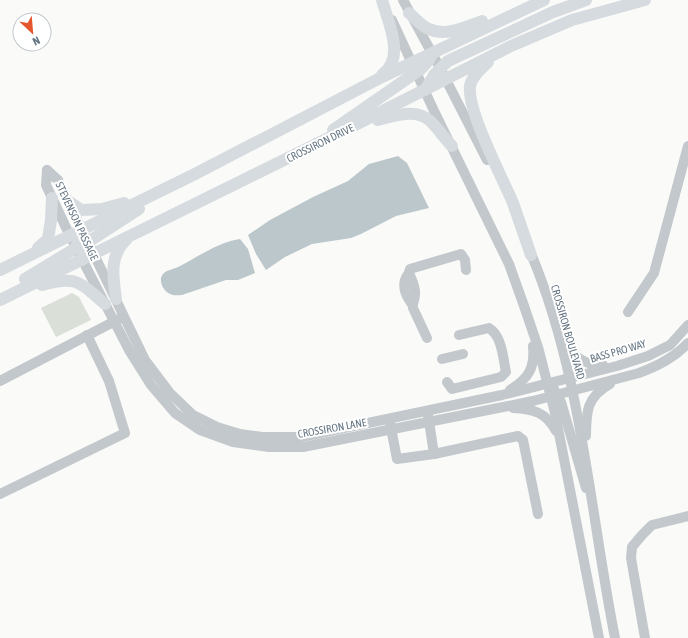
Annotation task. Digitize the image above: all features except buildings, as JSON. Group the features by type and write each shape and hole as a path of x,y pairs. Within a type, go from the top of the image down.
{"main road":[{"path":"372,82 389,68 393,56 393,37 382,0"},
{"path":"409,12 430,30 450,32 471,25 531,0"},
{"path":"0,270 184,180 372,82 429,60 432,53 544,0"},
{"path":"426,90 434,75 448,61 553,12 586,0"},
{"name":"CROSSIRON DRIVE","path":"0,300 286,160 511,46 572,20 645,0"},
{"path":"511,46 488,62 477,72 471,83 470,98 477,120 513,204 531,255"},
{"path":"286,160 324,136 414,67"},
{"path":"333,136 390,117 407,113 419,114 428,119 452,146"},
{"path":"82,260 84,247 88,242 184,180"},
{"path":"68,201 81,210 92,210 102,209 148,197"},
{"path":"31,255 48,239 52,198"},
{"path":"0,292 31,276 76,248 82,230"},
{"path":"14,293 55,281 68,280 79,283 110,301 114,261 122,244 130,237"}],"street":[{"path":"382,0 509,264 548,383 554,395 561,441 599,638"},
{"name":"CROSSIRON BOULEVARD","path":"403,0 505,194 545,291 572,390 587,466 592,505 615,638"},
{"path":"628,312 654,273 688,146"},
{"name":"STEVENSON PASSAGE","path":"134,348 114,321 110,301 94,254 58,180 46,170 46,185 70,236 82,260 110,301 124,316 134,348"},
{"path":"427,338 412,304 416,294 413,281 409,273 410,269 461,254 465,260 466,270"},
{"path":"0,381 124,316"},
{"name":"BASS PRO WAY","path":"548,383 617,366 648,356 670,345 688,325"},
{"path":"447,382 452,390 501,377 506,372 498,337 493,330 489,328 459,335"},
{"path":"502,395 522,382 530,371 533,363 534,351 531,328"},
{"path":"0,494 125,433 108,381 87,335"},
{"path":"558,337 574,355 582,361 591,365 617,366"},
{"path":"554,395 655,368 688,344"},
{"name":"CROSSIRON LANE","path":"134,348 170,393 193,415 217,427 240,434 262,437 301,437 390,424 428,416 548,383"},
{"path":"442,359 463,354"},
{"path":"587,466 586,428 588,406 600,390 621,378"},
{"path":"554,395 561,402 582,478 592,505"},
{"name":"CROSSIRON LANE","path":"428,416 501,407 554,395"},
{"path":"501,407 534,411 544,415 551,422 561,441"},
{"path":"428,416 434,454"},
{"path":"390,424 397,459 434,454 518,436 523,440 538,514"},
{"path":"645,638 631,558 632,547 652,525 688,516"}],"shaded area":[{"path":"398,156 407,163 429,208 396,216 351,238 312,244 285,257 266,270 256,254 248,235 270,220 313,197 348,181 369,164"},
{"path":"240,239 248,249 255,273 238,280 226,280 182,295 172,295 163,288 161,278 165,272 178,267 224,243"},
{"path":"72,293 79,297 91,320 56,337 41,308"}]}
